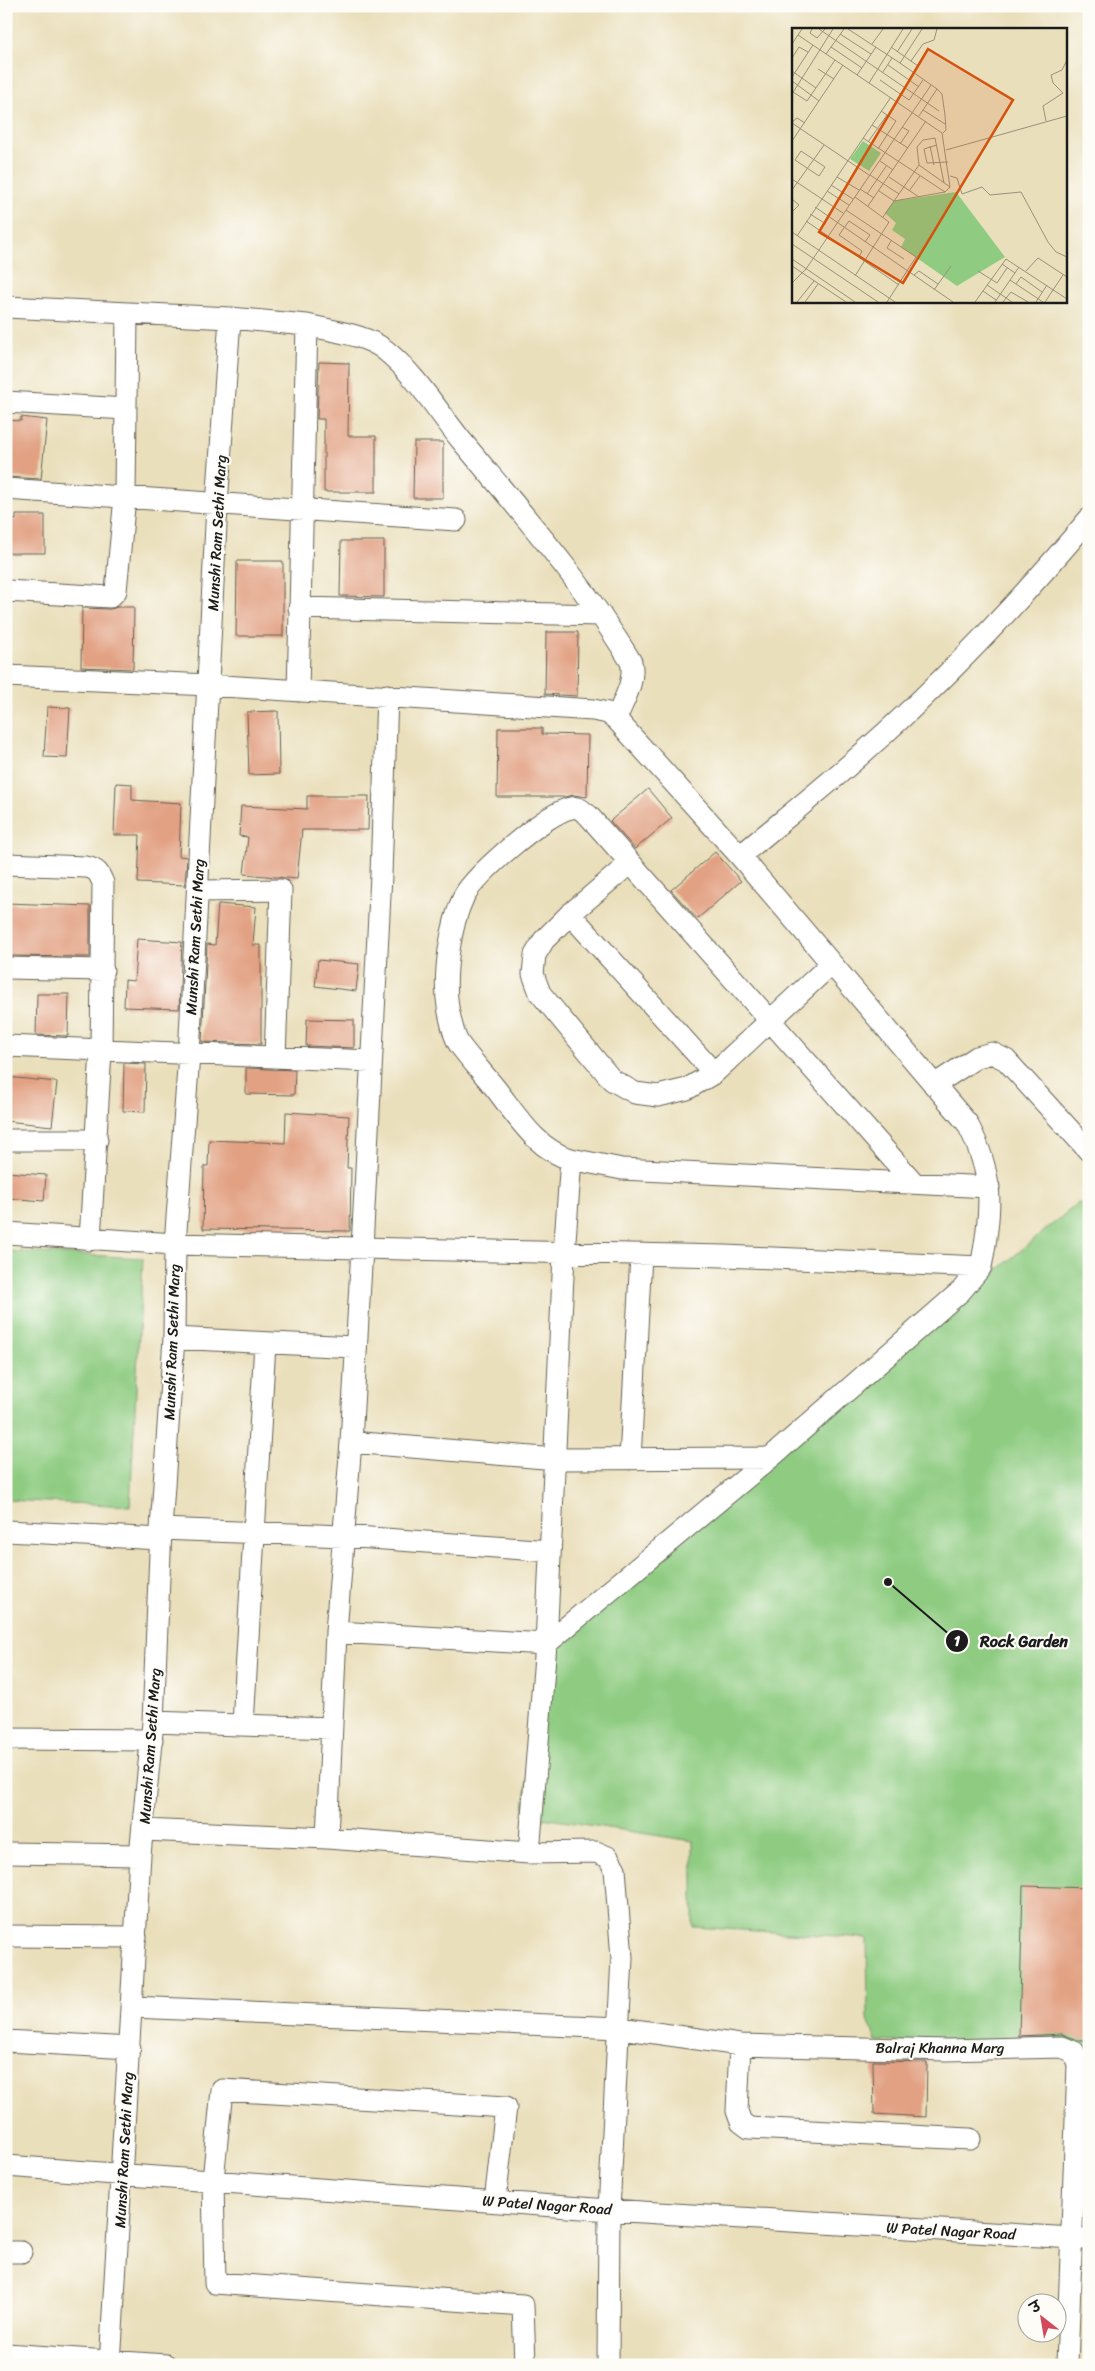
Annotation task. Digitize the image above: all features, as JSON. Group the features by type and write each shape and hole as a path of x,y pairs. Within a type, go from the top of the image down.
{"street":[{"path":"6,307 230,318 306,326 363,339 384,349 532,527 601,615 631,662 633,670 632,679 616,719"},
{"path":"6,591 93,597 110,596 116,591 125,497 127,314"},
{"name":"Munshi Ram Sethi Marg","path":"111,2363 140,1855 152,1731 161,1534 174,1338 175,1244 189,1055 217,505 230,318"},
{"path":"298,691 306,326"},
{"path":"6,402 126,409"},
{"path":"6,489 456,520"},
{"path":"740,856 866,751 949,673 1026,593 1089,519"},
{"path":"299,608 601,615"},
{"path":"6,676 387,695 593,710 608,714 616,719 740,856 967,1123 986,1165 989,1187 989,1228 981,1267 961,1291 770,1458 546,1644 336,1632"},
{"path":"327,1838 336,1632 362,1248 387,695"},
{"path":"914,1183 771,1020 629,864 584,811 579,808 565,810 503,853 470,888 459,910 448,963 446,993 458,1043 523,1124 557,1156 622,1168 989,1187"},
{"path":"6,864 86,866 100,873 103,883 101,1050 90,1240"},
{"path":"629,864 570,914 544,940 535,955 533,974 540,993 612,1080 635,1093 658,1096 686,1089 714,1073 830,964"},
{"path":"198,891 281,890 275,1058"},
{"path":"570,914 714,1073"},
{"path":"6,968 103,970"},
{"path":"6,1046 371,1061"},
{"path":"934,1085 977,1057 992,1053 1006,1060 1089,1151"},
{"path":"6,1140 97,1140"},
{"path":"529,1853 546,1644 564,1254 571,1159"},
{"path":"6,1233 90,1240 175,1244 564,1254 725,1256 981,1267"},
{"path":"630,1459 641,1255"},
{"path":"174,1338 354,1347"},
{"path":"243,1725 265,1343"},
{"path":"350,1442 556,1459 770,1458"},
{"path":"6,1531 161,1534 253,1533 343,1536 550,1551"},
{"path":"6,1739 243,1725 331,1728"},
{"path":"143,1830 327,1838 529,1853 596,1852 608,1857 615,1869 622,1958 610,2210 608,2365"},
{"path":"6,1853 140,1855"},
{"path":"6,1936 136,1938"},
{"name":"Balraj Khanna Marg","path":"132,2007 620,2028 740,2045 947,2050 1062,2047 1074,2052 1078,2064 1081,2239 1067,2365"},
{"path":"6,2041 130,2048"},
{"path":"740,2045 737,2111 741,2122 749,2128 970,2139"},
{"path":"495,2201 506,2107 222,2090 213,2180 214,2283 523,2306 525,2365"},
{"name":"W Patel Nagar Road","path":"6,2166 610,2210 1081,2239"},
{"path":"6,2354 111,2363 166,2365"}],"green space":[{"path":"1078,1203 1089,1207 1089,2053 876,2041 868,2019 867,1938 693,1927 693,1841 523,1815 546,1644"},
{"path":"6,1251 143,1258 130,1506 6,1500"}],"building":[{"path":"319,362 349,363 348,436 376,436 376,492 324,492 324,419 317,419"},
{"path":"21,417 47,420 41,479 6,477 6,420 21,421"},
{"path":"414,442 443,442 443,498 413,498"},
{"path":"16,515 45,515 45,553 6,553 6,519 16,520"},
{"path":"341,541 384,541 384,597 340,596"},
{"path":"237,561 283,561 283,636 236,636"},
{"path":"134,607 133,669 81,667 82,608 110,609"},
{"path":"546,632 578,632 577,696 545,694"},
{"path":"47,707 70,708 67,758 44,757"},
{"path":"278,711 279,774 249,775 247,712"},
{"path":"498,728 542,728 542,734 588,735 587,797 574,795 564,797 497,797"},
{"path":"116,783 132,784 132,800 181,803 179,856 187,857 185,885 138,883 140,835 114,835"},
{"path":"648,789 672,818 635,849 610,821"},
{"path":"307,796 369,796 368,830 302,830 297,879 244,874 248,837 239,836 241,806 307,809"},
{"path":"715,852 741,881 697,919 671,890"},
{"path":"6,903 90,906 90,957 6,956"},
{"path":"218,904 256,907 253,945 261,945 261,1044 202,1042 207,944 215,945"},
{"path":"137,939 182,942 179,1009 124,1007 125,980 134,981"},
{"path":"318,960 359,964 356,991 315,986"},
{"path":"37,994 69,994 68,1036 36,1035"},
{"path":"307,1019 354,1020 354,1048 306,1046"},
{"path":"124,1063 146,1064 145,1112 123,1111"},
{"path":"246,1068 295,1070 294,1095 246,1094"},
{"path":"6,1077 57,1082 52,1126 6,1121"},
{"path":"286,1112 349,1116 347,1168 351,1168 350,1231 203,1229 204,1166 208,1166 209,1140 285,1143"},
{"path":"6,1172 46,1175 44,1201 6,1198"},
{"path":"1023,1886 1089,1888 1089,2040 1078,2040 1062,2034 1019,2036"},
{"path":"873,2061 927,2062 926,2117 874,2114"}],"place":[{"name":"Rock Garden","path":"888,1582"}]}
